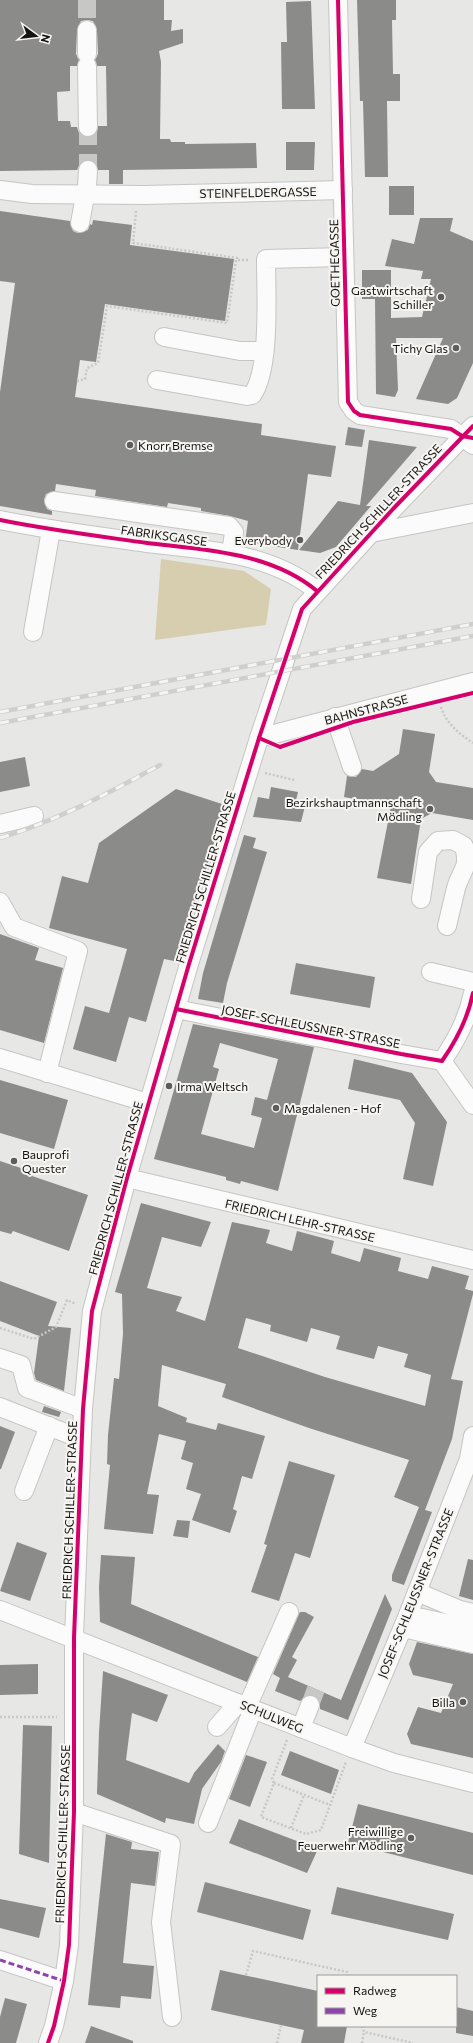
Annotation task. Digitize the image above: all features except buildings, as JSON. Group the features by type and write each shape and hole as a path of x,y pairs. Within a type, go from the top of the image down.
{"street":[{"name":"GOETHEGASSE","path":"338,0 348,402 350,407 360,415 451,429 469,436"},
{"path":"87,30 88,126"},
{"path":"80,223 86,195 88,170"},
{"name":"STEINFELDERGASSE","path":"0,190 32,194 86,195 343,190"},
{"path":"157,380 247,396 252,394 258,384 266,332 266,259 344,257"},
{"path":"164,337 240,351 264,351"},
{"name":"FRIEDRICH SCHILLER-STRASSE","path":"48,2043 54,2026 64,1981 69,1945 74,1812 74,1638 81,1439 92,1311 127,1178 176,1009 249,768 302,609 371,534 469,436"},
{"path":"54,501 229,526 234,532 231,554"},
{"path":"125,540 129,512"},
{"path":"371,534 473,513"},
{"name":"FABRIKSGASSE","path":"0,520 51,530 231,554 265,562 305,581 317,591"},
{"path":"34,632 51,530"},
{"name":"BAHNSTRASSE","path":"259,738 473,682"},
{"path":"335,717 352,767"},
{"path":"0,824 34,816"},
{"path":"421,899 428,852 438,841 453,840 464,846 467,860 465,872 457,886 447,926"},
{"path":"0,902 14,927 78,951 47,1073"},
{"path":"431,972 473,982"},
{"path":"472,1002 454,1045 442,1061 473,1105"},
{"name":"JOSEF-SCHLEUSSNER-STRASSE","path":"176,1009 442,1061"},
{"path":"0,1058 148,1103"},
{"name":"FRIEDRICH LEHR-STRASSE","path":"127,1178 473,1260"},
{"path":"0,1358 21,1365 27,1388 83,1409"},
{"path":"0,1407 81,1439"},
{"path":"24,1490 49,1426"},
{"name":"JOSEF-SCHLEUSSNER-STRASSE","path":"352,1748 406,1621 469,1459 473,1436"},
{"path":"417,1592 460,1610 473,1613"},
{"name":"SCHULWEG","path":"0,1610 352,1748 394,1763 473,1783"},
{"path":"208,1823 246,1706 289,1612"},
{"path":"406,1621 473,1629"},
{"path":"406,1621 473,1644"},
{"path":"297,1726 310,1705"},
{"path":"217,1727 246,1706"},
{"path":"74,1812 171,1844 161,1922 172,2018"},
{"path":"0,1960 64,1981"}],"path":[{"path":"137,207 133,243 236,258 236,260 266,259"},
{"path":"77,381 85,378 87,368 98,363 107,306 227,323 236,260"},
{"path":"435,692 443,714 460,734 473,743"},
{"path":"249,768 294,780"},
{"path":"0,1328 34,1339 56,1327 67,1300 92,1311"},
{"path":"0,1716 75,1718"},
{"path":"297,1726 272,1779 274,1783 261,1817 306,1834 321,1830 352,1748"},
{"path":"274,1783 330,1805"},
{"path":"291,1828 304,1795"},
{"path":"246,1975 253,1951 347,1972 348,1975"},
{"path":"277,2043 280,2025"},
{"path":"362,2027 364,2032 362,2043"},
{"path":"364,2032 413,2043"}],"shaded area":[{"path":"161,559 244,571 271,589 266,625 155,640"}],"tunnel":[{"path":"87,0 87,30"},
{"path":"88,127 88,170"},
{"path":"310,1705 316,1689"}],"railway":[{"path":"0,712 473,624"},
{"path":"0,723 473,636"},
{"path":"0,838 62,815 160,765"}],"marked path":[{"path":"0,1960 64,1981"}],"cycle path":[{"path":"338,0 348,402 354,411 360,415 451,429 462,436 473,438"},
{"path":"48,2043 54,2026 64,1981 69,1945 74,1812 74,1638 83,1409 92,1311 127,1178 189,964 259,738 302,609 393,509 473,426"},
{"path":"0,520 74,533 236,555 279,568 299,578 317,591"},
{"path":"259,738 280,747 353,722 473,693"},
{"path":"176,1009 442,1061 461,1029 473,993"}],"place":[{"name":"Gastwirtschaft Schiller","path":"441,297"},
{"name":"Tichy Glas","path":"456,348"},
{"name":"Knorr Bremse","path":"130,445"},
{"name":"Everybody","path":"300,540"},
{"name":"Bezirkshauptmannschaft Mödling","path":"430,809"},
{"name":"Irma Weltsch","path":"169,1086"},
{"name":"Magdalenen - Hof","path":"276,1108"},
{"name":"Bauprofi Quester","path":"14,1161"},
{"name":"Billa","path":"463,1702"},
{"name":"Freiwillige Feuerwehr Mödling","path":"411,1838"}]}
